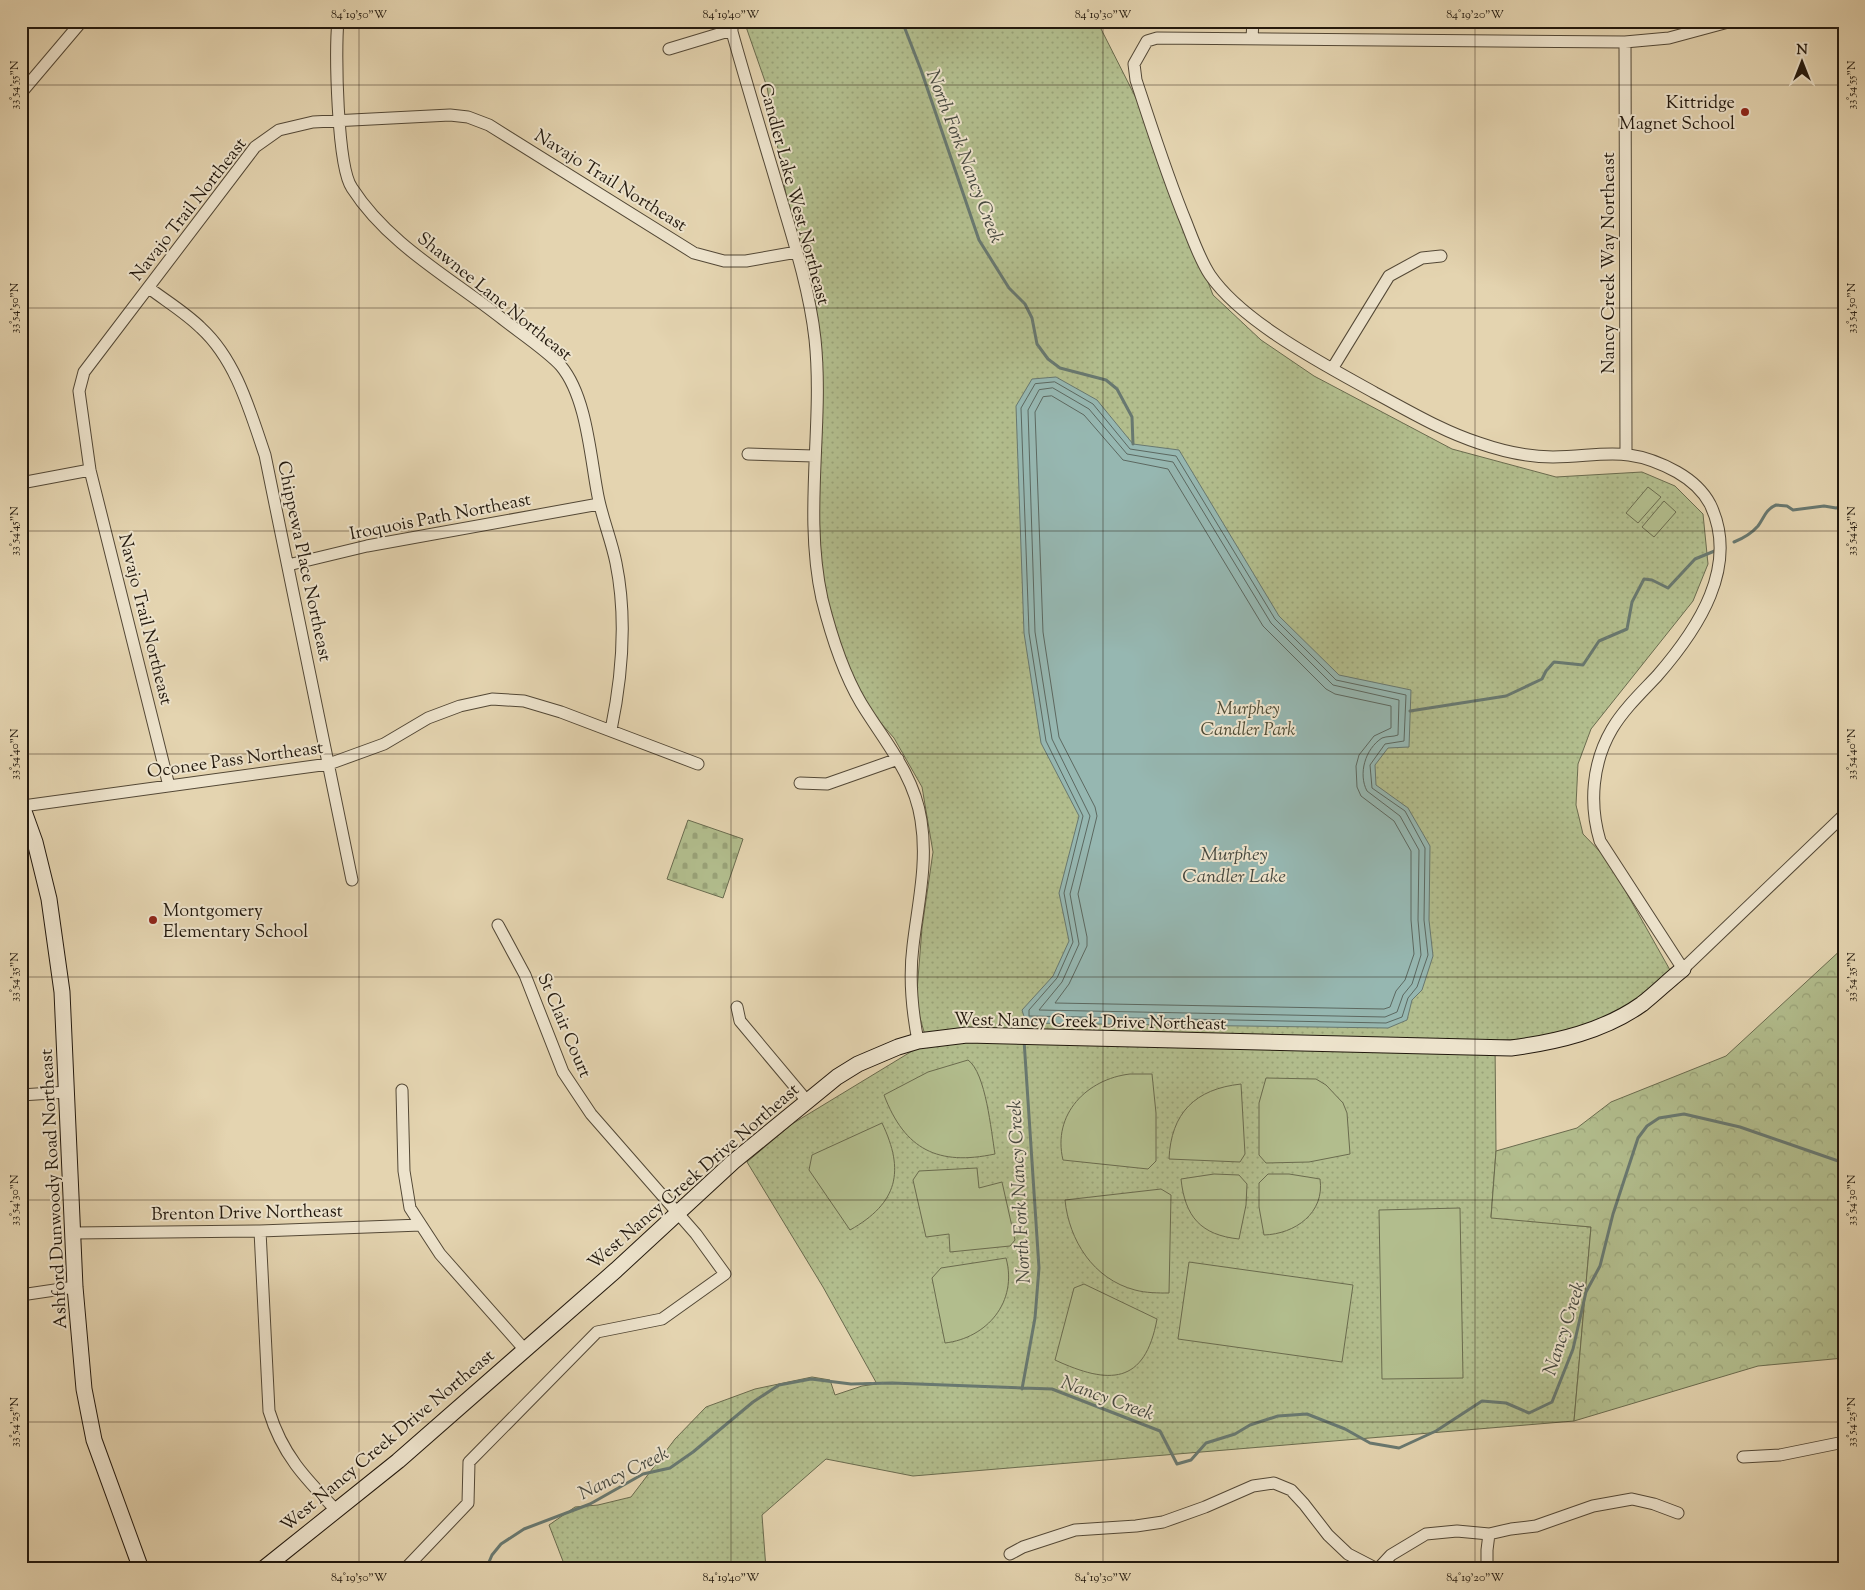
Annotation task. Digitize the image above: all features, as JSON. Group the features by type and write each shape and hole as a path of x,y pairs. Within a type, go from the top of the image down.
{"street":[{"path":"21,94 82,21"},
{"name":"Shawnee Lane Northeast","path":"338,21 339,122 344,163 350,187 397,240 560,366 570,383 584,420 599,504 616,562 621,604 619,691 611,730"},
{"path":"1252,38 1253,21"},
{"path":"1683,968 1600,841 1594,822 1592,804 1603,748 1612,728 1678,648 1702,612 1717,578 1722,551 1718,526 1700,488 1654,459 1626,453 1550,457 1512,452 1480,444 1437,427 1332,369 1289,343 1239,306 1210,276 1194,243 1172,188 1150,123 1136,80 1134,64 1147,41 1157,38 1625,42 1669,38 1732,21"},
{"path":"669,49 730,26"},
{"name":"Candler Lake West Northeast","path":"730,26 797,252 815,337 818,378 814,456 816,562 830,630 848,678 898,759 915,792 919,806 925,851 911,973 918,1041"},
{"name":"Nancy Creek Way Northeast","path":"1625,42 1626,453"},
{"name":"Navajo Trail Northeast","path":"169,786 90,470 79,391 84,372 255,148 279,130 313,122 450,115 468,117 489,125 694,253 724,261 746,261 797,252"},
{"path":"1332,369 1388,276 1422,258 1441,256"},
{"name":"Chippewa Place Northeast","path":"149,288 201,327 216,344 231,368 265,455 330,764 352,880"},
{"path":"748,454 814,456"},
{"path":"21,483 90,470"},
{"name":"Iroquois Path Northeast","path":"288,565 367,546 599,504"},
{"name":"Oconee Pass Northeast","path":"22,804 330,764 384,744 428,718 460,706 492,700 524,701 611,730 698,764"},
{"path":"800,783 827,784 898,759"},
{"name":"Ashford Dunwoody Road Northeast","path":"22,804 49,899 62,992 75,1287 84,1389 94,1440 141,1569"},
{"name":"West Nancy Creek Drive Northeast","path":"263,1569 335,1509 398,1461 807,1100 858,1064 898,1046 918,1041 967,1035 1511,1048 1547,1042 1594,1029 1642,1004 1683,968 1844,815"},
{"name":"St Clair Court","path":"405,1569 468,1502 469,1462 597,1332 662,1319 725,1274 678,1212 591,1114 563,1072 525,975 498,924"},
{"path":"737,1007 740,1021 807,1100"},
{"path":"402,1090 404,1171 410,1208 440,1254 525,1350"},
{"path":"21,1095 67,1092"},
{"name":"Brenton Drive Northeast","path":"73,1233 260,1231 421,1225"},
{"path":"260,1231 269,1412 275,1434 286,1453 302,1474 335,1509"},
{"path":"21,1295 75,1287"},
{"path":"1743,1457 1780,1455 1844,1442"},
{"path":"1010,1554 1023,1547 1075,1530 1111,1529 1163,1522 1205,1508 1253,1486 1274,1483 1291,1490 1328,1535 1348,1554 1378,1569 1391,1555 1426,1534 1457,1531 1490,1534 1510,1528 1536,1526 1594,1506 1632,1499 1654,1504 1678,1514"},
{"path":"1487,1569 1486,1550 1490,1534"}],"green space":[{"name":"Murphey Candler Park","path":"744,21 1097,21 1138,102 1213,295 1261,340 1314,376 1452,449 1556,477 1642,472 1675,486 1703,514 1708,564 1693,601 1591,729 1578,764 1576,805 1583,834 1608,860 1670,970 1642,997 1605,1017 1585,1025 1545,1036 1495,1041 1496,1151 1491,1217 1591,1227 1574,1421 913,1476 826,1459 762,1515 766,1569 566,1569 549,1525 575,1507 598,1505 631,1497 675,1439 706,1407 755,1389 812,1377 830,1380 835,1395 862,1386 877,1384 823,1287 747,1162 792,1124 927,1042 916,1004 922,928 933,852 922,787 894,738 851,689 824,602 818,548 818,412 805,302 767,87"},
{"path":"1648,487 1661,497 1638,523 1626,513"},
{"path":"1664,501 1676,512 1654,537 1642,527"},
{"path":"688,820 743,839 723,898 667,879"},
{"path":"1844,947 1844,1358 1758,1366 1574,1421 1591,1227 1491,1218 1496,1151 1577,1128 1611,1102 1726,1056"},
{"path":"968,1060 974,1067 983,1089 995,1154 957,1158 926,1150 913,1141 902,1129 892,1114 884,1095 928,1072"},
{"path":"1130,1074 1152,1074 1156,1113 1156,1161 1148,1169 1063,1160 1061,1143 1063,1128 1068,1114 1076,1102 1087,1091 1100,1083 1114,1077"},
{"path":"1266,1078 1316,1079 1326,1085 1343,1103 1347,1113 1350,1154 1309,1162 1266,1163 1259,1155 1259,1103"},
{"path":"1241,1084 1245,1154 1240,1162 1169,1159 1175,1129 1188,1106 1211,1091"},
{"path":"882,1123 893,1156 895,1171 893,1184 887,1197 878,1209 866,1220 850,1230 809,1170 812,1155"},
{"path":"977,1168 979,1188 1002,1182 1015,1240 1010,1246 950,1252 949,1234 926,1237 913,1180 919,1171"},
{"path":"1214,1174 1239,1175 1247,1184 1246,1205 1239,1239 1226,1237 1205,1228 1197,1222 1186,1204 1181,1179"},
{"path":"1268,1174 1289,1174 1320,1179 1320,1191 1318,1202 1306,1219 1287,1231 1264,1235 1259,1207 1259,1183"},
{"path":"1161,1189 1171,1195 1169,1293 1135,1290 1120,1285 1095,1267 1086,1256 1072,1229 1067,1215 1065,1200"},
{"path":"1460,1208 1463,1378 1382,1379 1379,1210"},
{"path":"1006,1258 1009,1274 1007,1289 1003,1303 996,1315 986,1326 974,1334 960,1340 945,1343 932,1278 941,1268"},
{"path":"1189,1262 1353,1285 1342,1362 1178,1339"},
{"path":"1084,1284 1157,1319 1144,1357 1134,1368 1122,1374 1108,1375 1074,1368 1055,1360 1074,1288"}],"water":[{"name":"Murphey Candler Lake","path":"1056,377 1097,400 1133,444 1179,450 1279,616 1339,675 1411,690 1409,747 1388,748 1375,765 1376,785 1408,808 1430,846 1429,920 1433,956 1422,990 1412,1000 1407,1020 1388,1028 1026,1023 1022,1010 1053,976 1069,941 1059,893 1079,816 1041,743 1024,633 1016,406 1032,379"}],"waterway":[{"name":"North Fork Nancy Creek","path":"902,21 921,70 979,240 1009,288 1025,304 1032,318 1037,344 1048,359 1060,368 1106,380 1117,389 1132,417 1133,444"},
{"path":"1734,542 1753,531 1767,511 1776,505 1787,506 1793,510 1824,506 1836,508 1844,506"},
{"path":"1410,711 1506,696 1542,679 1554,662 1583,665 1599,641 1627,629 1632,602 1644,579 1652,580 1668,588 1695,559 1717,550"},
{"name":"North Fork Nancy Creek","path":"1024,1032 1026,1023"},
{"name":"North Fork Nancy Creek","path":"1022,1389 1035,1318 1039,1268 1024,1040"},
{"name":"Nancy Creek","path":"486,1569 492,1555 501,1544 524,1529 590,1504 643,1474 670,1468 693,1452 753,1402 779,1385 811,1379 851,1384 892,1383 1052,1389 1160,1431 1177,1464 1191,1460 1206,1443 1235,1434 1250,1425 1278,1416 1307,1414 1345,1429 1370,1443 1399,1448 1436,1431 1482,1401 1506,1403 1529,1413 1552,1402 1573,1349 1586,1292 1600,1266 1613,1214 1638,1138 1647,1126 1659,1118 1684,1114 1740,1127 1844,1163"}],"place":[{"name":"Kittridge Magnet School","path":"1745,112"},
{"name":"Montgomery Elementary School","path":"153,920"}]}
